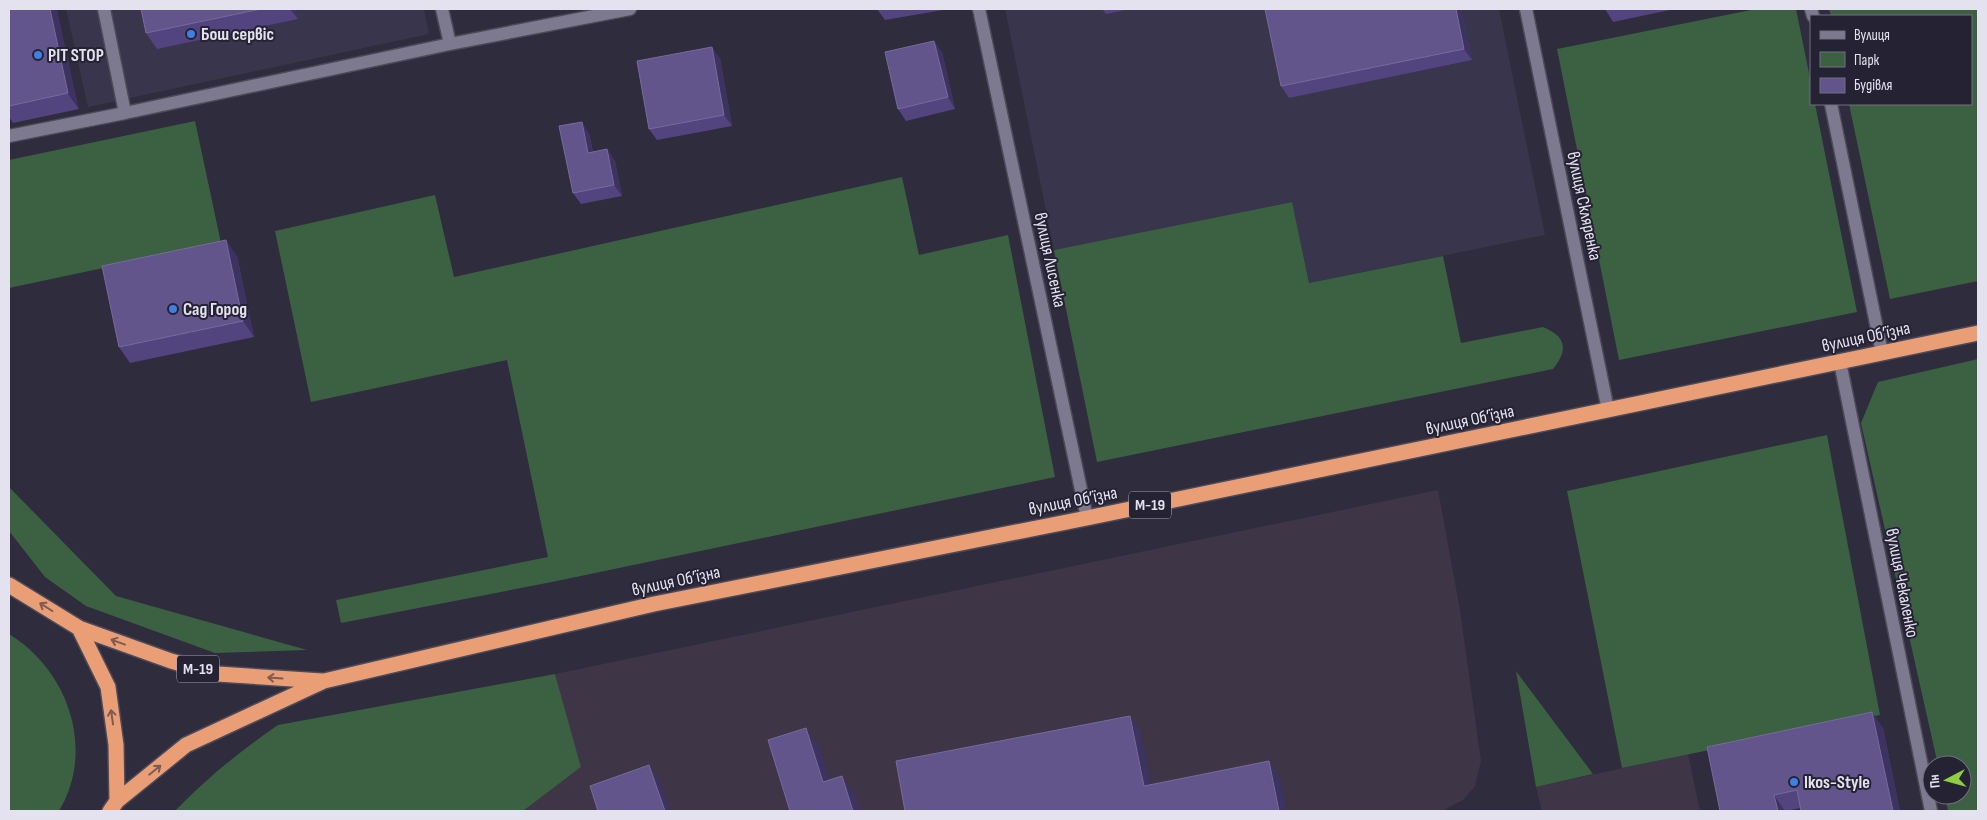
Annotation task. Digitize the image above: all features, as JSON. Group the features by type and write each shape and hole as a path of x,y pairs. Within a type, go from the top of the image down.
{"highway":[{"name":"вулиця Об’їзна","path":"324,681 654,604 1087,518 1978,333"},
{"name":"М-19","path":"9,585 79,628 171,661 218,674 324,681"},
{"name":"М-19","path":"79,628 108,687 116,745 114,806"},
{"name":"М-19","path":"114,806 186,745 324,681"}],"street":[{"path":"104,9 125,113"},
{"path":"442,9 450,44"},
{"path":"9,136 450,44 630,9"},
{"name":"вулиця Лисенка","path":"979,9 1087,518"},
{"name":"вулиця Скляренка","path":"1526,9 1608,410"},
{"path":"1831,105 1882,353"},
{"name":"вулиця Чекаленко","path":"1840,362 1931,811"}],"shaded area":[{"path":"66,9 424,9 429,34 88,107"},
{"path":"1005,9 1499,9 1545,235 1309,283 1291,202 1054,250"},
{"path":"1438,490 1460,610 1481,761 1475,786 1463,800 1442,811 523,811 581,767 555,674"},
{"path":"1688,754 1700,811 1542,811 1536,787"}],"green space":[{"path":"1756,9 1796,9 1810,78 1810,105 1815,105 1857,312 1619,360 1557,49"},
{"path":"1829,9 1978,9 1978,281 1890,299 1849,105 1972,105 1972,15 1831,15"},
{"path":"195,121 221,243 9,288 9,160"},
{"path":"902,177 919,255 1008,235 1055,477 552,582 341,623 336,600 548,557 507,360 311,402 275,231 435,195 454,277"},
{"path":"1292,202 1309,283 1443,256 1461,343 1543,327 1557,335 1561,340 1563,350 1558,362 1553,369 1097,462 1054,250"},
{"path":"1978,359 1978,811 1948,811 1947,805 1972,805 1972,755 1936,755 1861,423 1878,382"},
{"path":"1827,435 1880,715 1622,768 1567,491"},
{"path":"9,487 116,596 307,650 215,653 86,606 45,577 9,531"},
{"path":"9,634 30,649 47,668 61,689 70,713 75,737 75,762 70,787 59,811 9,811"},
{"path":"1516,671 1593,774 1536,787"},
{"path":"555,674 581,767 523,811 175,811 224,765 278,725"}],"building":[{"name":"PIT STOP","path":"9,9 50,9 68,93 9,106"},
{"path":"141,9 261,9 146,33"},
{"path":"1265,9 1456,9 1464,49 1281,86"},
{"path":"934,41 948,97 898,109 885,52"},
{"path":"712,47 724,115 649,129 637,61"},
{"path":"582,122 588,153 607,149 614,185 573,193 559,126"},
{"path":"226,240 243,321 119,347 102,266"},
{"name":"Ikos-Style","path":"1872,712 1893,811 1801,811 1797,790 1774,795 1778,811 1720,811 1707,747"},
{"path":"1130,716 1144,786 1269,761 1279,811 905,811 896,761"},
{"path":"806,728 823,782 842,776 853,811 790,811 768,740"},
{"path":"649,765 665,811 598,811 590,786"}],"place":[{"name":"Бош сервіс","path":"191,34"},
{"name":"PIT STOP","path":"38,55"},
{"name":"Сад Город","path":"173,309"},
{"name":"Ikos-Style","path":"1794,782"}]}
